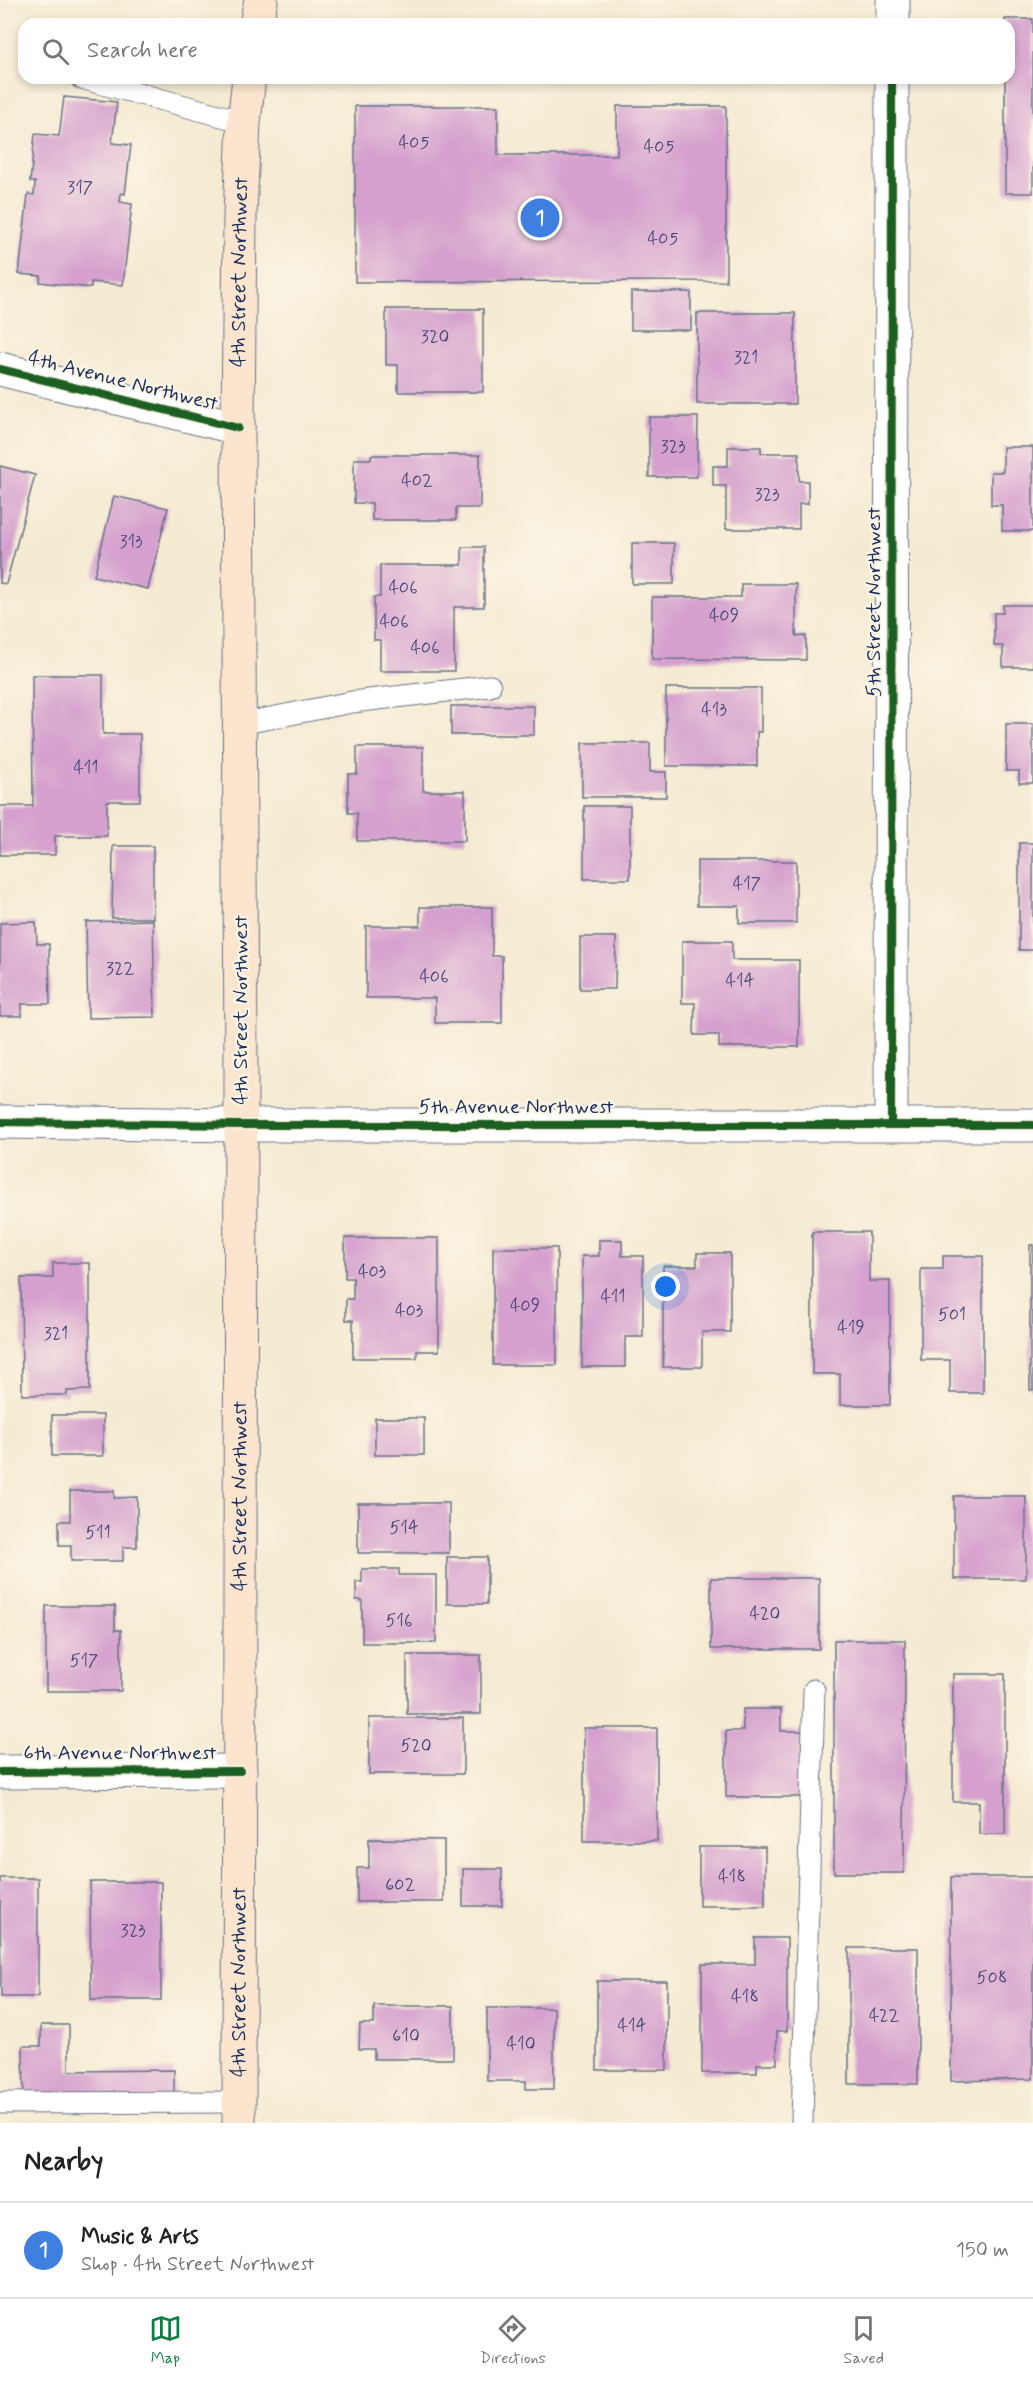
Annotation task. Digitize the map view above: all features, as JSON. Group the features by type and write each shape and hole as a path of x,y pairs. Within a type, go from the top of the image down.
{"main road":[{"path":"238,0 239,18"},
{"path":"257,18 261,0"},
{"path":"242,84 244,122"},
{"name":"4th Street Northwest","path":"239,2112 241,1125 238,429 240,216 244,122 248,84"}],"street":[{"path":"892,18 893,0"},
{"name":"5th Street Northwest","path":"891,1125 892,84"},
{"name":"4th Avenue Northwest","path":"0,369 238,429"},
{"name":"5th Avenue Northwest","path":"0,1122 241,1125 1033,1125"},
{"name":"6th Avenue Northwest","path":"0,1772 240,1771"}],"lane":[{"path":"103,84 244,122"},
{"path":"240,724 352,702 490,686"},
{"path":"802,2123 814,1690"},
{"path":"0,2103 239,2112"}],"building":[{"path":"1015,19 1033,19 1033,193 1005,193 1005,84 1015,84"},
{"path":"64,97 117,102 112,143 131,145 125,194 121,193 120,202 132,204 123,285 91,282 91,288 40,282 41,276 19,274 28,194 34,195 35,182 30,182 35,134 59,136"},
{"path":"355,106 498,106 498,155 617,155 617,106 726,106 726,281 355,282"},
{"path":"631,292 691,292 691,330 631,330"},
{"path":"386,309 483,309 483,392 398,392 398,365 386,365"},
{"path":"697,313 795,313 795,404 697,404"},
{"path":"649,417 698,417 697,477 649,477"},
{"path":"728,447 761,447 761,453 799,453 799,481 808,481 808,504 799,504 799,529 726,529 726,486 713,486 713,466 728,466"},
{"path":"1003,447 1033,447 1033,531 1002,531 1002,505 991,505 991,472 1003,472"},
{"path":"371,455 480,455 480,508 456,508 456,520 372,520 372,503 354,503 354,459 371,459"},
{"path":"0,466 35,475 6,584 0,583"},
{"path":"114,496 168,508 148,589 94,576"},
{"path":"632,543 674,543 674,584 632,584"},
{"path":"462,547 484,547 484,607 454,607 454,671 380,671 380,640 374,640 374,597 380,597 380,565 462,565"},
{"path":"741,584 796,584 796,636 806,636 806,660 652,659 652,597 741,597"},
{"path":"1003,605 1033,605 1033,667 1003,667 1003,646 994,646 994,613 1003,613"},
{"path":"32,675 103,675 103,734 140,734 140,801 107,801 107,836 55,836 55,855 0,855 0,806 33,806"},
{"path":"666,688 761,688 761,732 757,732 757,766 666,766"},
{"path":"451,706 534,706 534,735 451,735"},
{"path":"1006,724 1033,724 1033,783 1019,783 1019,771 1006,771"},
{"path":"582,743 650,743 650,772 666,772 666,797 582,797"},
{"path":"357,747 423,747 423,791 465,791 465,841 357,841 357,813 348,813 348,774 357,774"},
{"path":"584,806 630,806 630,879 584,879"},
{"path":"1019,843 1033,843 1033,950 1019,950"},
{"path":"113,846 153,846 153,918 112,918"},
{"path":"697,861 796,861 796,923 739,923 739,906 697,906"},
{"path":"420,907 492,907 492,956 502,956 502,1023 435,1023 435,998 366,998 366,926 420,926"},
{"path":"153,920 155,1017 88,1018 86,922"},
{"path":"36,922 37,944 49,944 50,1004 22,1004 22,1016 0,1016 0,923"},
{"path":"580,937 616,937 615,989 580,989"},
{"path":"682,941 732,941 732,960 799,960 799,1047 719,1047 719,1035 694,1035 695,1003 682,1003"},
{"path":"812,1232 869,1232 869,1281 890,1281 890,1405 840,1405 840,1374 812,1374"},
{"path":"345,1238 439,1238 439,1351 417,1351 417,1358 353,1358 353,1320 346,1320 346,1299 353,1299 353,1278 345,1278"},
{"path":"599,1240 622,1240 622,1256 643,1256 643,1337 625,1337 625,1367 582,1367 582,1256 599,1256"},
{"path":"1030,1245 1033,1245 1033,1390 1030,1390"},
{"path":"493,1248 557,1248 557,1365 493,1365"},
{"path":"697,1253 730,1253 730,1332 702,1332 702,1367 663,1367 663,1266 697,1266"},
{"path":"943,1256 983,1256 983,1393 950,1393 950,1360 921,1360 921,1269 943,1269"},
{"path":"53,1263 90,1263 90,1390 67,1391 67,1395 22,1395 21,1278 53,1278"},
{"path":"52,1415 103,1415 103,1456 52,1456"},
{"path":"375,1418 424,1418 424,1455 375,1455"},
{"path":"70,1491 114,1491 114,1498 137,1497 137,1547 123,1547 123,1561 71,1561 71,1545 59,1545 59,1521 70,1521"},
{"path":"954,1496 1026,1496 1026,1579 954,1579"},
{"path":"358,1503 449,1503 449,1553 358,1553"},
{"path":"447,1557 487,1557 487,1604 447,1604"},
{"path":"362,1569 399,1569 399,1575 436,1575 436,1643 362,1643 362,1600 356,1600 356,1582 362,1582"},
{"path":"711,1578 819,1578 819,1649 711,1649"},
{"path":"46,1606 115,1606 115,1630 121,1630 121,1691 46,1691"},
{"path":"834,1640 905,1640 904,1873 834,1873"},
{"path":"407,1655 481,1655 481,1714 407,1714"},
{"path":"953,1674 1005,1674 1005,1834 979,1834 979,1802 953,1802"},
{"path":"743,1709 781,1709 781,1731 804,1731 804,1797 726,1797 726,1731 743,1731"},
{"path":"369,1718 463,1718 463,1774 369,1774"},
{"path":"584,1728 657,1728 657,1841 584,1841"},
{"path":"369,1839 444,1840 444,1902 357,1902 357,1868 369,1868"},
{"path":"699,1847 765,1847 765,1906 699,1906"},
{"path":"463,1869 502,1869 502,1906 463,1906"},
{"path":"951,1877 1033,1877 1033,2079 951,2081"},
{"path":"0,1878 38,1878 38,1997 1,1997"},
{"path":"90,1882 161,1882 161,2000 91,2000"},
{"path":"755,1938 787,1938 787,2031 777,2031 777,2064 757,2064 757,2073 702,2073 702,1964 755,1964"},
{"path":"849,1948 918,1948 918,2084 849,2084"},
{"path":"597,1981 667,1981 667,2070 597,2070"},
{"path":"374,2006 453,2006 453,2059 374,2059 374,2049 359,2049 360,2024 374,2024"},
{"path":"487,2008 554,2008 554,2089 526,2089 526,2081 487,2081"},
{"path":"41,2025 69,2025 69,2071 174,2070 174,2099 24,2099 23,2046 41,2046"}],"cycle path":[{"path":"891,1125 892,84"},
{"path":"0,369 238,428"},
{"path":"0,1122 241,1125 1033,1125"},
{"path":"0,1772 240,1771"}],"place":[{"name":"Music & Arts","path":"540,218"}]}
